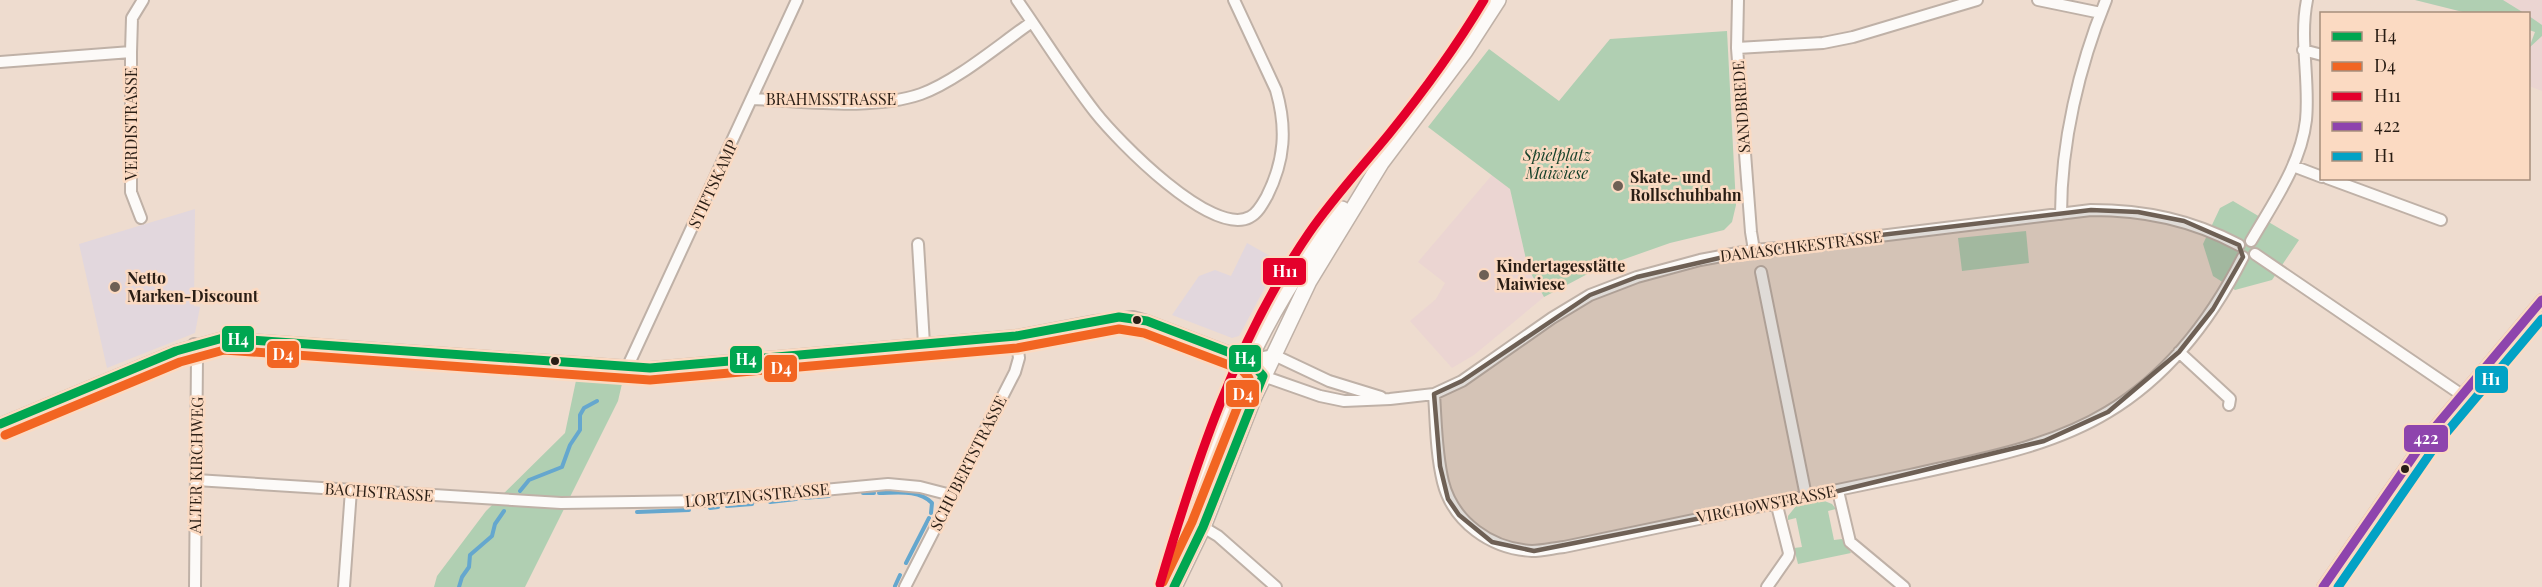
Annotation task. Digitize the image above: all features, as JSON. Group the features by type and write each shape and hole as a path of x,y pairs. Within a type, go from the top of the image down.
{"main road":[{"path":"1173,587 1191,520 1249,360 1267,325 1318,241 1381,163 1465,51 1498,0"},
{"path":"1173,587 1203,527 1263,376 1309,281 1381,163"}],"street":[{"path":"131,52 132,18 143,0"},
{"name":"STIFTSKAMP","path":"627,368 797,0"},
{"path":"1017,0 1095,112 1115,134 1177,191 1194,204 1226,219 1250,217 1265,199 1281,163 1284,125 1276,90 1234,0"},
{"name":"SANDBREDE","path":"1738,0 1737,48 1754,249"},
{"path":"1737,48 1823,43 1853,37 1977,0"},
{"path":"2038,0 2101,13"},
{"path":"2061,214 2061,193 2070,125 2078,89 2106,0"},
{"path":"2251,241 2293,166 2301,144 2306,121 2307,100 2303,50 2307,0"},
{"name":"BRAHMSSTRASSE","path":"752,99 885,102 906,99 942,83 1032,22"},
{"path":"2303,50 2320,54"},
{"name":"VERDISTRASSE","path":"0,62 131,52 130,192 141,218"},
{"path":"2293,166 2320,176"},
{"path":"2332,180 2440,220"},
{"name":"DAMASCHKESTRASSE","path":"1263,376 1320,396 1344,401 1434,394 1462,381 1552,318 1590,295 1637,277 1700,260 1754,249 1790,247 2091,210 2149,213 2217,233 2239,245"},
{"path":"2244,241 2251,241 2256,247 2255,254 2249,258 2243,257 2239,252 2239,245 2244,241"},
{"path":"918,244 924,344"},
{"path":"2255,254 2462,395"},
{"name":"VIRCHOWSTRASSE","path":"1434,394 1440,466 1448,499 1459,514 1476,532 1491,542 1512,549 1534,551 1564,547 1838,491 2019,449 2080,428 2108,412 2160,373 2213,309 2243,257"},
{"path":"1761,272 1806,496"},
{"path":"2323,587 2403,469 2542,300"},
{"path":"0,424 194,344 223,338 650,368 1016,336 1096,321 1133,317 1249,360 1263,376"},
{"name":"SCHUBERTSTRASSE","path":"905,587 1015,372 1019,358 1016,336"},
{"name":"ALTER KIRCHWEG","path":"194,344 197,357 195,587"},
{"path":"2179,352 2230,399 2229,405"},
{"path":"1249,360 1274,355"},
{"name":"DAMASCHKESTRASSE","path":"1274,355 1329,381 1390,399"},
{"name":"BACHSTRASSE","path":"196,480 561,503"},
{"name":"LORTZINGSTRASSE","path":"561,503 705,501 888,484 920,487 951,495"},
{"path":"344,587 351,490"},
{"path":"1838,491 1850,542 1904,587"},
{"path":"1767,587 1788,557 1776,502"},
{"path":"1203,527 1218,536 1276,587"}],"highlighted area":[{"path":"2091,210 2138,212 2184,221 2239,245 2243,257 2213,309 2179,352 2108,412 2044,441 1838,491 1564,547 1534,551 1492,542 1459,515 1448,499 1440,466 1434,394 1462,381 1590,295 1637,277 1754,250"}],"shaded area":[{"path":"2415,0 2542,0 2542,91 2530,86 2530,43 2535,32 2530,30 2530,12 2463,12"},
{"name":"Kindertagesstätte Maiwiese","path":"1492,175 1510,189 1528,268 1544,297 1474,355 1452,368 1410,321 1436,299 1445,283 1418,262"},
{"path":"195,209 194,306 200,307 195,333 107,368 79,244"},
{"path":"1247,243 1279,261 1239,336 1232,338 1172,315 1199,276 1215,270 1231,276"}],"green space":[{"path":"2415,0 2503,0 2522,12 2463,12"},
{"path":"2530,17 2542,25 2542,36 2530,47 2535,32 2530,30"},
{"name":"Spielplatz Maiwiese","path":"1727,31 1736,205 1732,222 1724,230 1670,243 1597,269 1544,297 1528,268 1510,189 1428,127 1489,49 1559,101 1610,39"},
{"path":"2233,201 2299,240 2272,280 2235,290 2213,276 2203,244 2220,208"},
{"path":"2026,231 2029,263 1962,271 1958,238"},
{"path":"578,371 624,375 618,401 525,587 434,587 437,576 486,511 565,433"},
{"path":"1822,500 1832,504 1836,509 1828,511 1834,540 1842,539 1851,553 1798,564 1794,548 1802,547 1796,518 1788,520 1788,516 1796,506"}],"waterway":[{"path":"520,491 529,480 562,467 570,445 580,430 580,415 584,408 597,401"},
{"path":"863,493 874,493"},
{"path":"879,493 907,493 920,496 932,503 931,513"},
{"path":"802,498 829,496"},
{"path":"770,502 796,499"},
{"path":"727,506 752,504"},
{"path":"710,508 718,507"},
{"path":"637,512 689,510"},
{"path":"459,587 469,567 470,555 492,536 495,524 504,511"},
{"path":"906,563 929,518"},
{"path":"895,586 900,575"}],"transit line":[{"name":"H11","path":"1160,584 1188,492 1221,402 1239,359 1283,274 1328,207 1427,85 1484,0"},
{"name":"422","path":"2323,587 2426,438 2542,300"},
{"name":"H4","path":"0,424 176,351 223,338 650,368 1016,336 1119,317 1147,321 1249,360 1263,376 1203,527 1174,587"},
{"name":"H1","path":"2338,587 2436,445 2542,319"},
{"name":"D4","path":"5,435 180,362 224,350 650,380 1017,348 1119,329 1144,333 1242,370 1249,378 1192,522 1163,582"}],"place":[{"name":"Skate- und Rollschuhbahn","path":"1618,186"},
{"name":"Kindertagesstätte Maiwiese","path":"1484,275"},
{"name":"Netto Marken-Discount","path":"115,287"}]}
